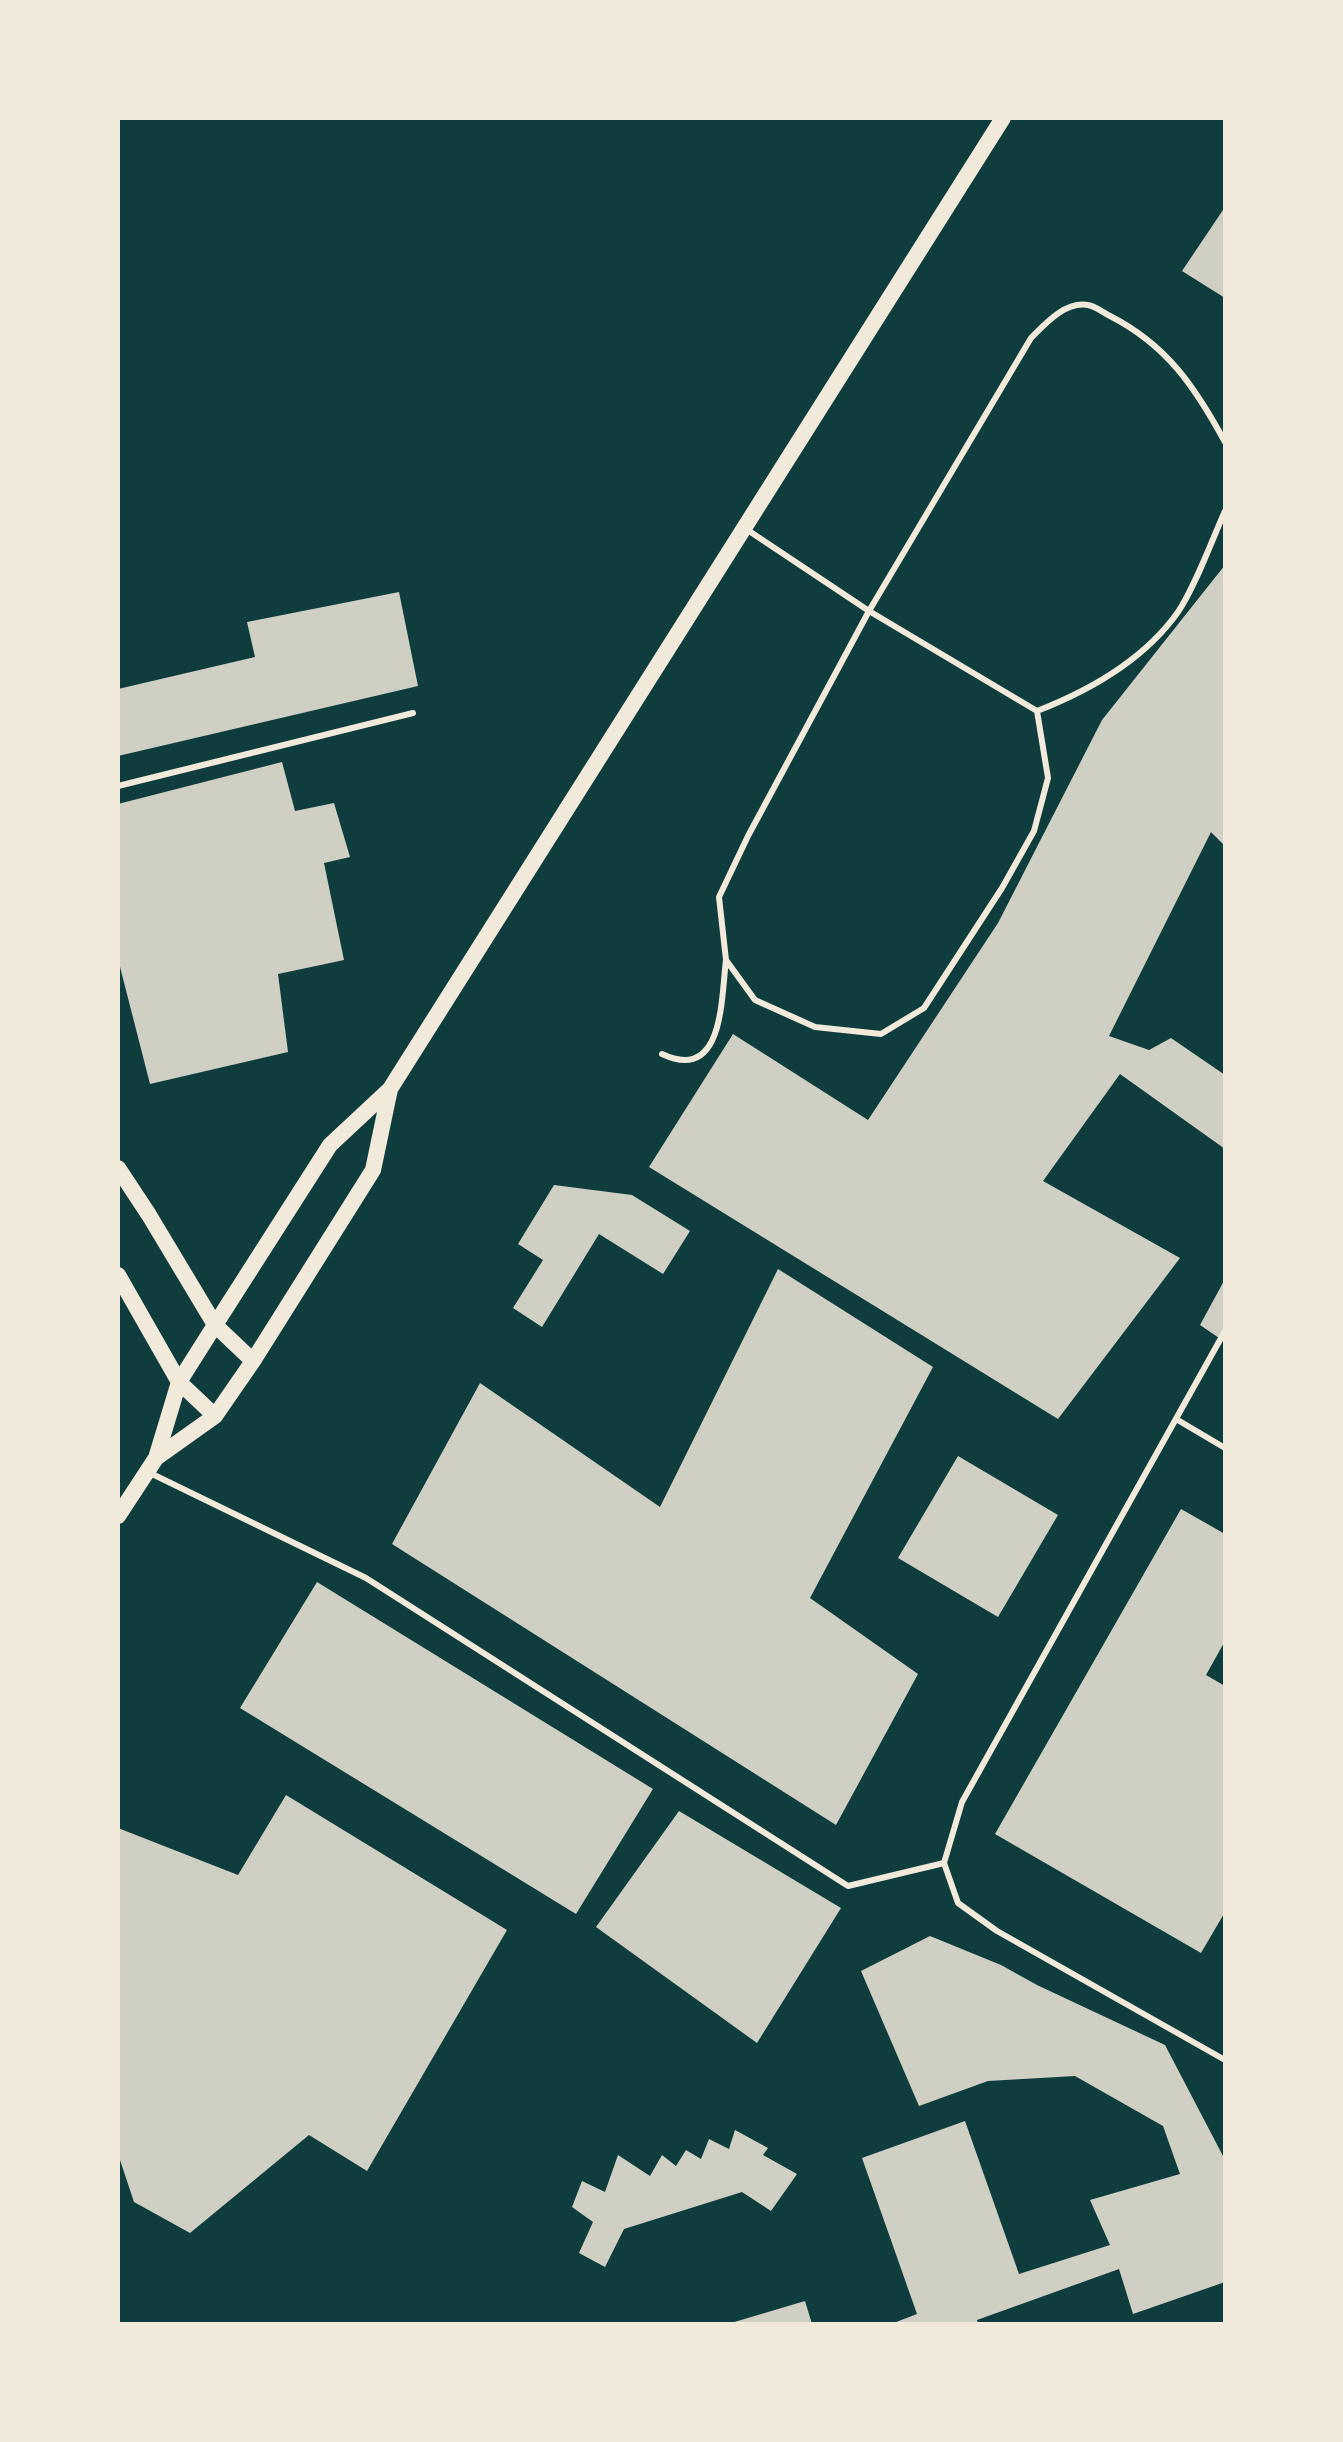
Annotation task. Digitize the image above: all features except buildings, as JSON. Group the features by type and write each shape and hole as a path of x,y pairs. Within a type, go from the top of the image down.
{"main road":[{"path":"118,1516 152,1465 179,1382 215,1325 330,1145 390,1089 1003,118"},
{"path":"152,1465 215,1416 253,1361 373,1170 390,1089"},
{"path":"118,1168 215,1325 253,1361"},
{"path":"118,1275 179,1382 215,1416"}],"lane":[{"path":"662,1054 677,1061 693,1060 707,1050 716,1034 726,960 719,897 755,821 869,611 1031,338 1047,321 1066,308 1088,305 1134,329 1183,372 1225,442"},
{"path":"1037,711 1107,678 1156,638 1179,610 1225,511"},
{"path":"726,960 755,1000 815,1027 881,1034 924,1008 1002,888 1034,831 1048,778 1037,711 869,611 743,527"},
{"path":"118,786 413,713"},
{"path":"1225,1331 962,1802 944,1863 958,1903 997,1931 1225,2060"},
{"path":"1176,1419 1225,1448"},
{"path":"152,1465 366,1578 848,1886 944,1863"}]}
